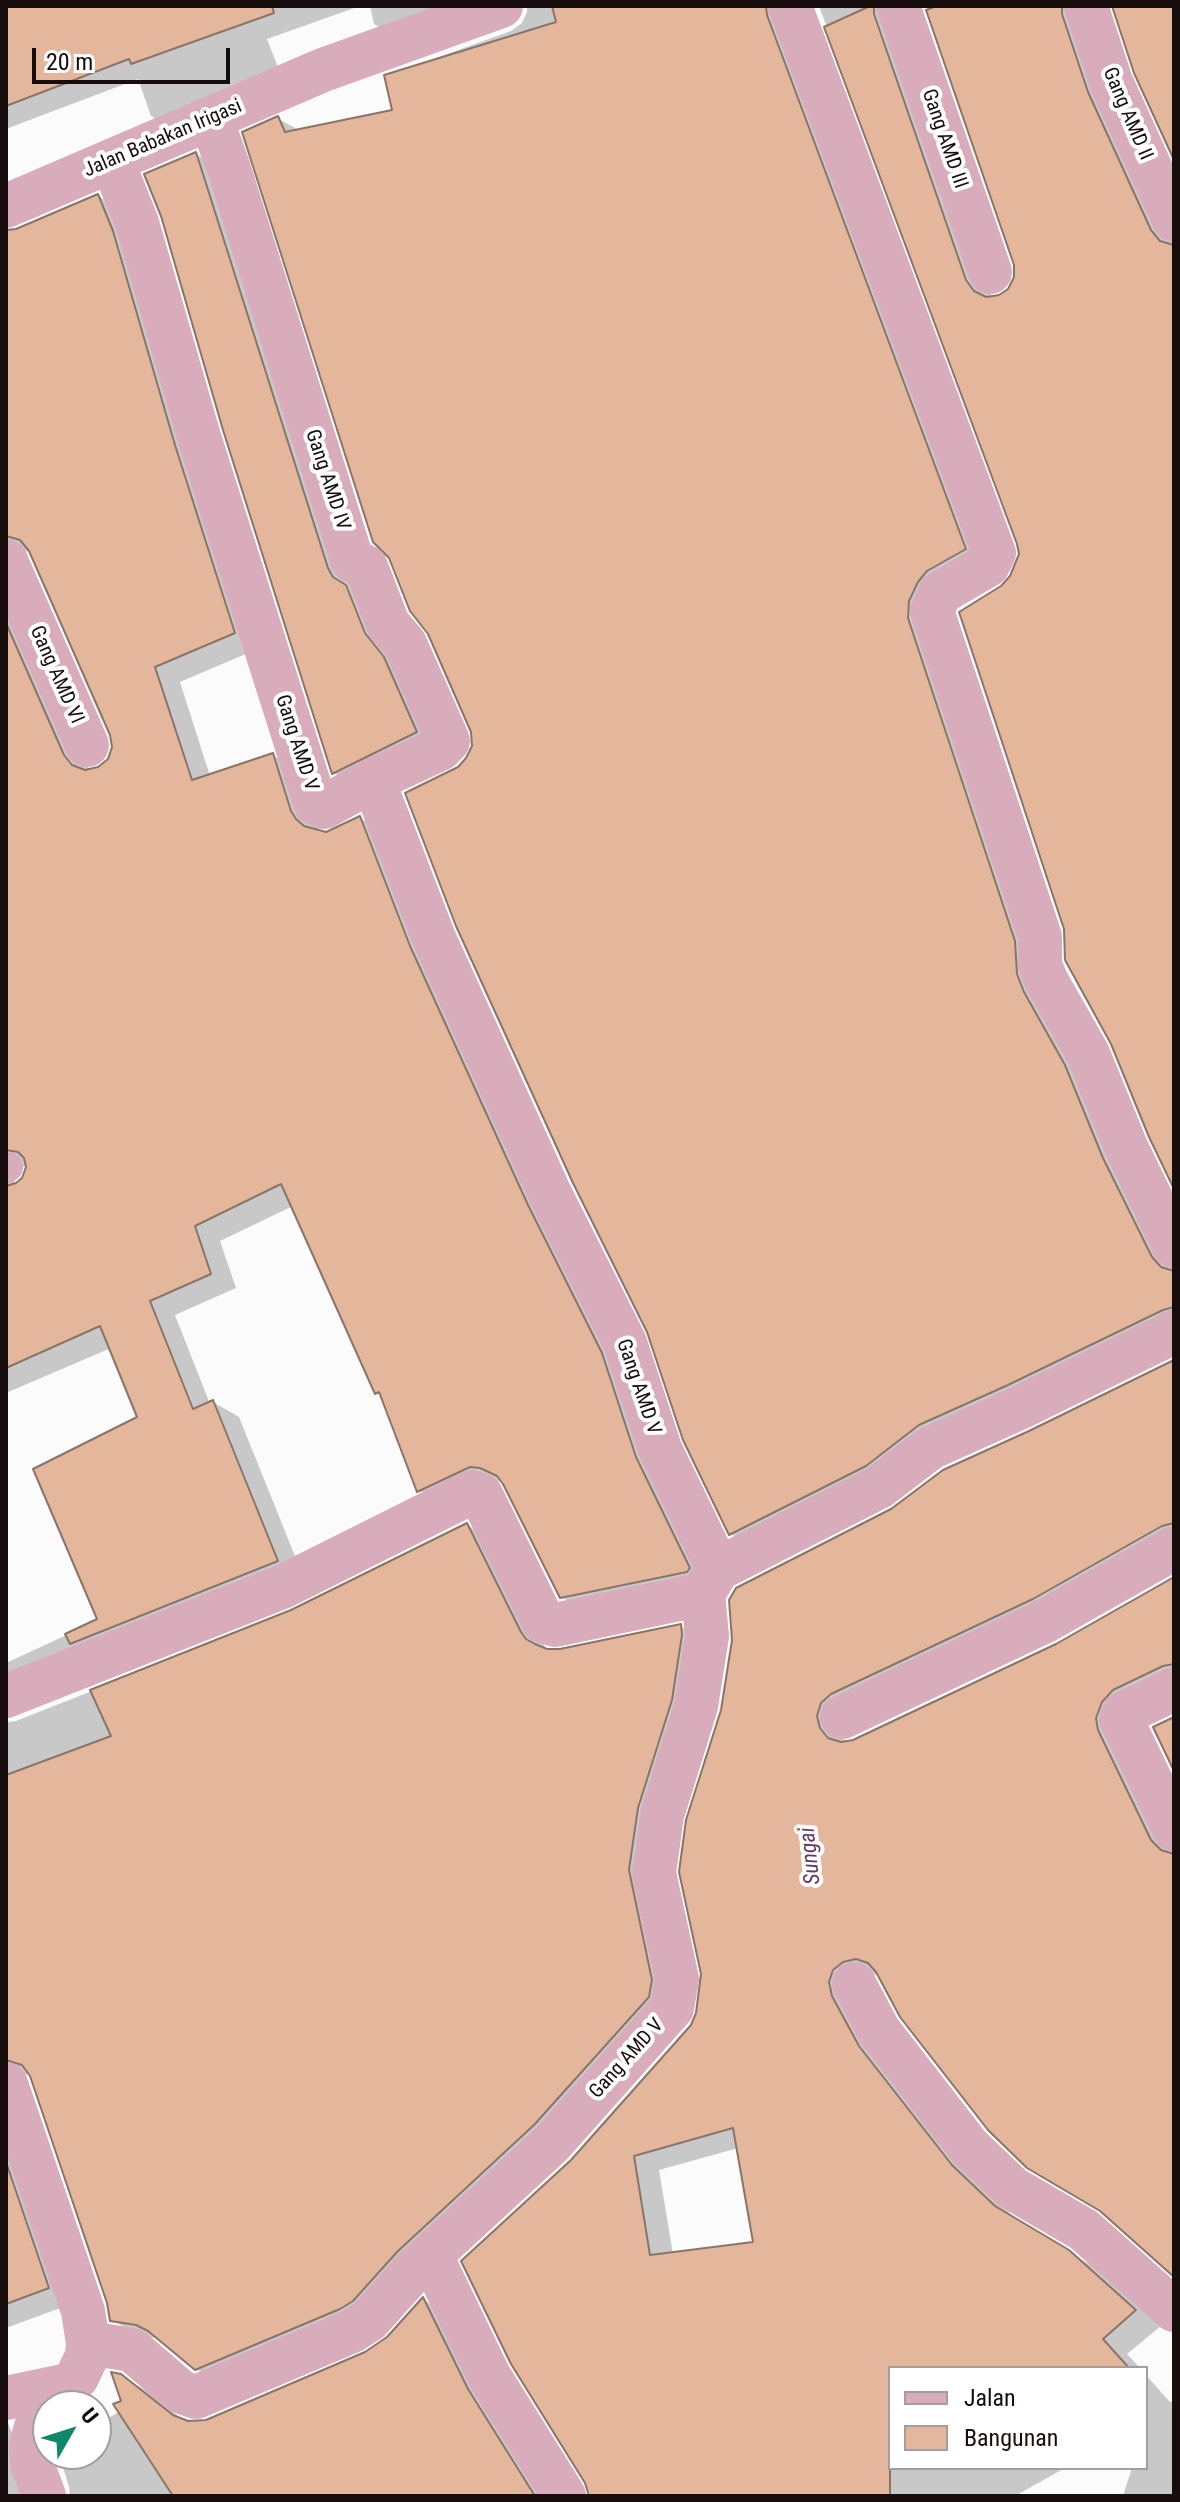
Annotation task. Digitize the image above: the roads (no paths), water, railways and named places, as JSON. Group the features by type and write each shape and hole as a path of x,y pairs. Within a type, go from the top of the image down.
{"street":[{"name":"Jalan Babakan Irigasi","path":"6,206 450,15 501,6"},
{"path":"790,6 994,553 988,565 940,593 932,611 1040,937 1040,965 1088,1054 1126,1147 1174,1246"},
{"name":"Gang AMD III","path":"898,6 990,272"},
{"name":"Gang AMD II","path":"1086,6 1111,82 1174,220"},
{"name":"Gang AMD IV","path":"211,119 352,560 366,567 388,624 405,644 448,741 440,749 373,780"},
{"name":"Gang AMD V","path":"88,2343 132,2350 181,2392 196,2397 352,2331 369,2320 431,2256 552,2143 672,2008 677,1979 654,1873 662,1815 696,1706 707,1636 710,1582 660,1449 625,1343 550,1194 433,936 373,780 324,807 315,803 199,437 137,223 112,161"},
{"name":"Gang AMD VI","path":"6,561 87,745"},
{"path":"6,1696 282,1587 472,1492 481,1495 543,1621 555,1625 710,1582 879,1487 930,1448 1174,1332"},
{"path":"842,1717 1045,1621 1174,1548"},
{"path":"1174,1689 1124,1713 1121,1719 1174,1829"},
{"path":"854,1984 879,2031 969,2147 1012,2188 1084,2230 1174,2310"},
{"path":"6,2084 83,2311 87,2356 77,2377 64,2390"},
{"path":"431,2256 489,2376 564,2496"},
{"path":"6,2398 32,2399"},
{"path":"32,2441 32,2464"},
{"path":"34,2470 44,2496"}],"water label":[{"name":"Sungai","path":"811,1856"}]}
